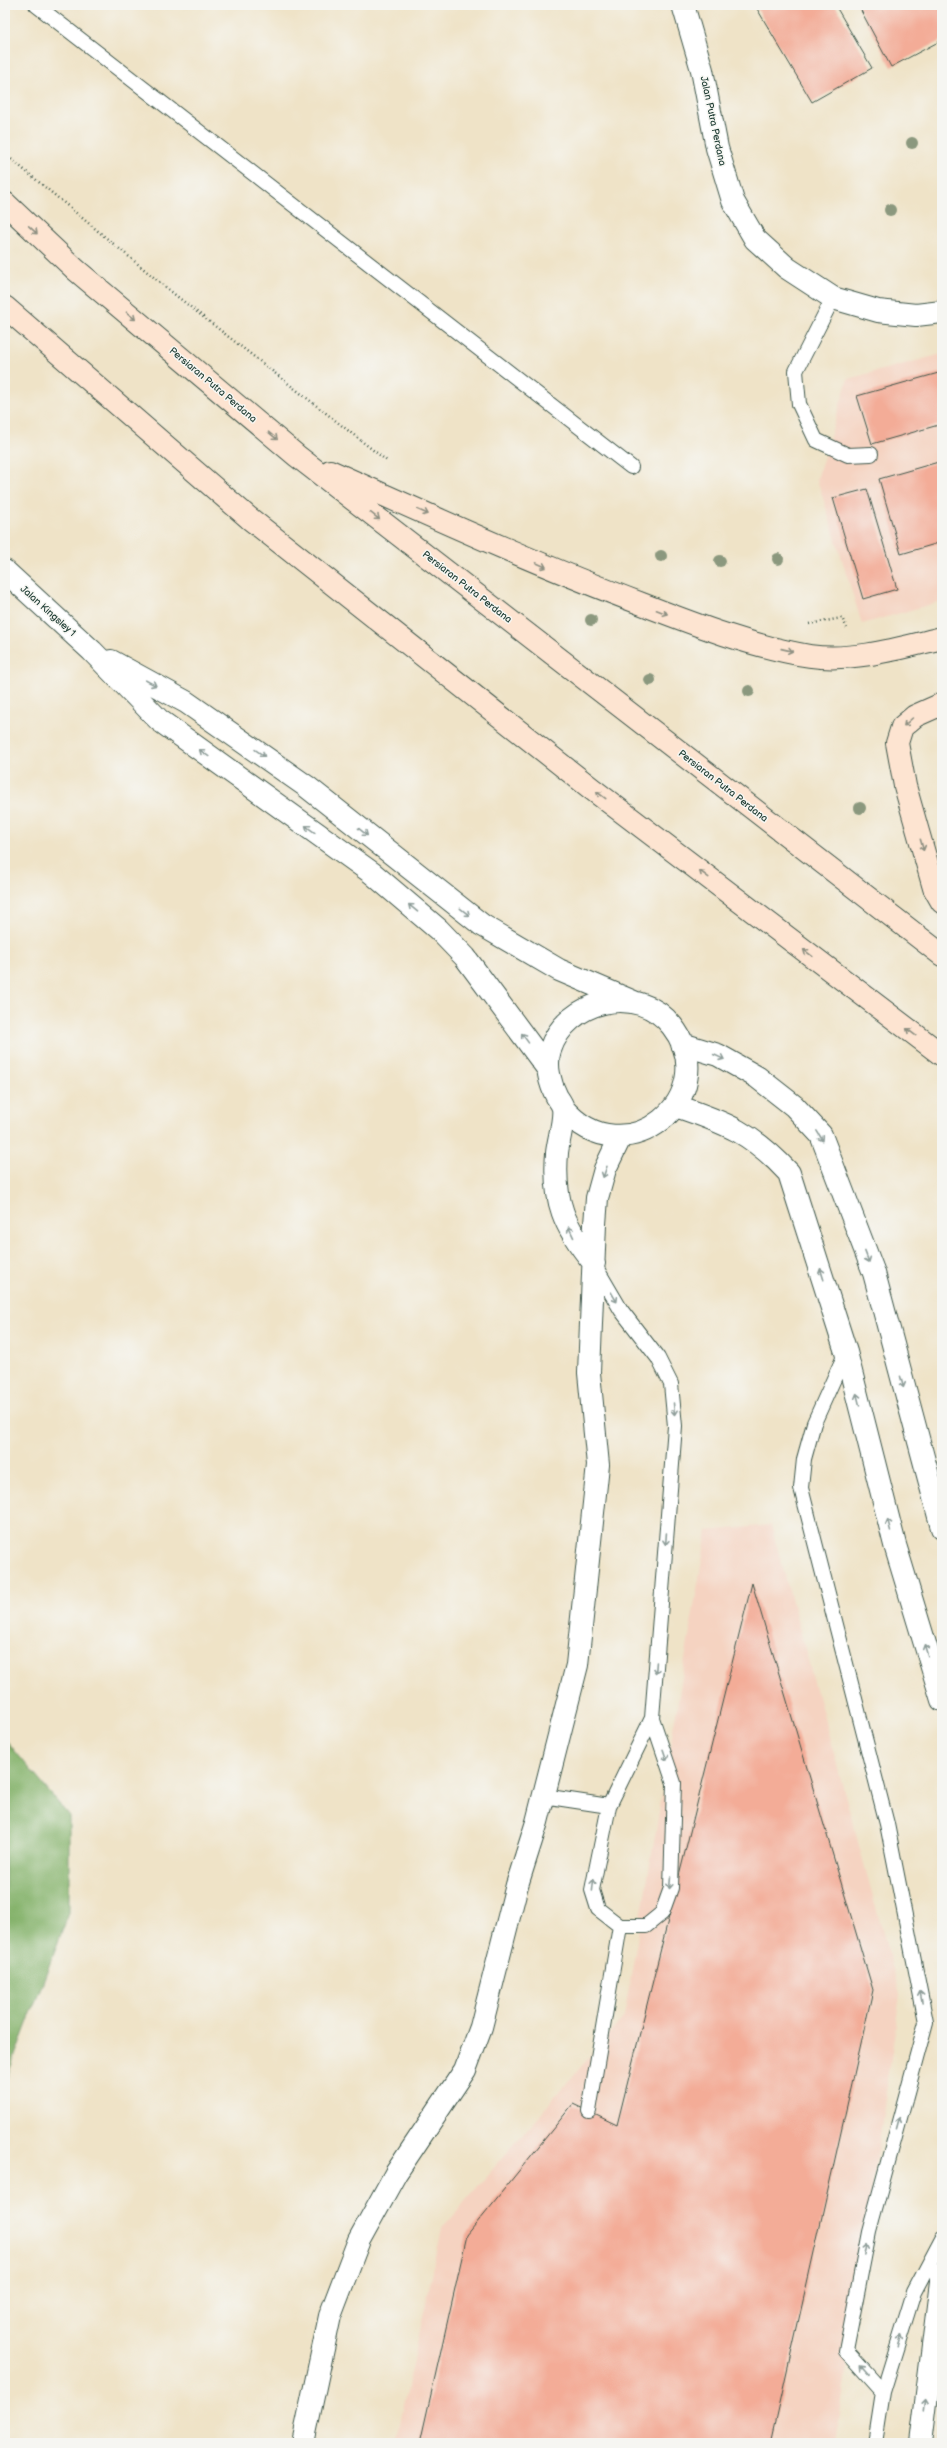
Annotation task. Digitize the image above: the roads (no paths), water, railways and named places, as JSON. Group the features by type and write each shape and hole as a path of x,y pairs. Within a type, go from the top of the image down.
{"main road":[{"name":"Persiaran Putra Perdana","path":"5,203 76,270 297,456 942,955"},
{"path":"5,308 249,518 592,789 942,1055"},
{"path":"297,456 567,576 687,621 755,643 811,656 859,655 884,652 942,638"},
{"path":"942,704 914,716 902,727 897,743 908,793 934,888 942,902"}],"street":[{"name":"Jalan Putra Perdana","path":"683,5 702,70 717,148 733,201 755,239 787,268 833,298 878,311 916,315 942,312"},
{"name":"Jalan Kingsley 1","path":"5,571 92,651"},
{"path":"92,651 186,702 306,786 482,925 559,970 654,1010 671,1025 682,1044 687,1066 685,1086 676,1106 660,1121 642,1132 622,1136 604,1136 574,1121 563,1108 556,1096 548,1069 465,957 438,930 372,873 159,720 92,651"},
{"path":"548,1069 550,1052 555,1039 566,1023 586,1008 609,1000 634,1002"},
{"path":"682,1044 718,1056 757,1078 794,1106 821,1135 874,1273 942,1528"},
{"path":"676,1106 742,1132 769,1152 789,1173 846,1352 895,1545 942,1700"},
{"path":"563,1108 557,1154 560,1208 574,1238 594,1263"},
{"path":"302,2443 330,2316 359,2240 396,2173 465,2070 481,2027 517,1885 537,1822 577,1665 598,1464 589,1373 598,1198 605,1169 622,1136"},
{"path":"921,2443 942,2273"}],"lane":[{"path":"36,5 631,467"},
{"path":"833,298 796,371 799,404 816,440 848,455 871,454"},
{"path":"594,1263 621,1310 658,1358 671,1384 675,1426 652,1718 609,1806 592,1890 598,1909 620,1926 646,1926 662,1913 670,1888 674,1783 652,1718"},
{"path":"846,1352 814,1423 804,1459 801,1488 887,1824 926,2022 869,2232 846,2351 883,2392"},
{"path":"543,1796 609,1806"},
{"path":"589,2112 620,1926"},
{"path":"875,2443 883,2392 914,2292 942,2239"}]}
